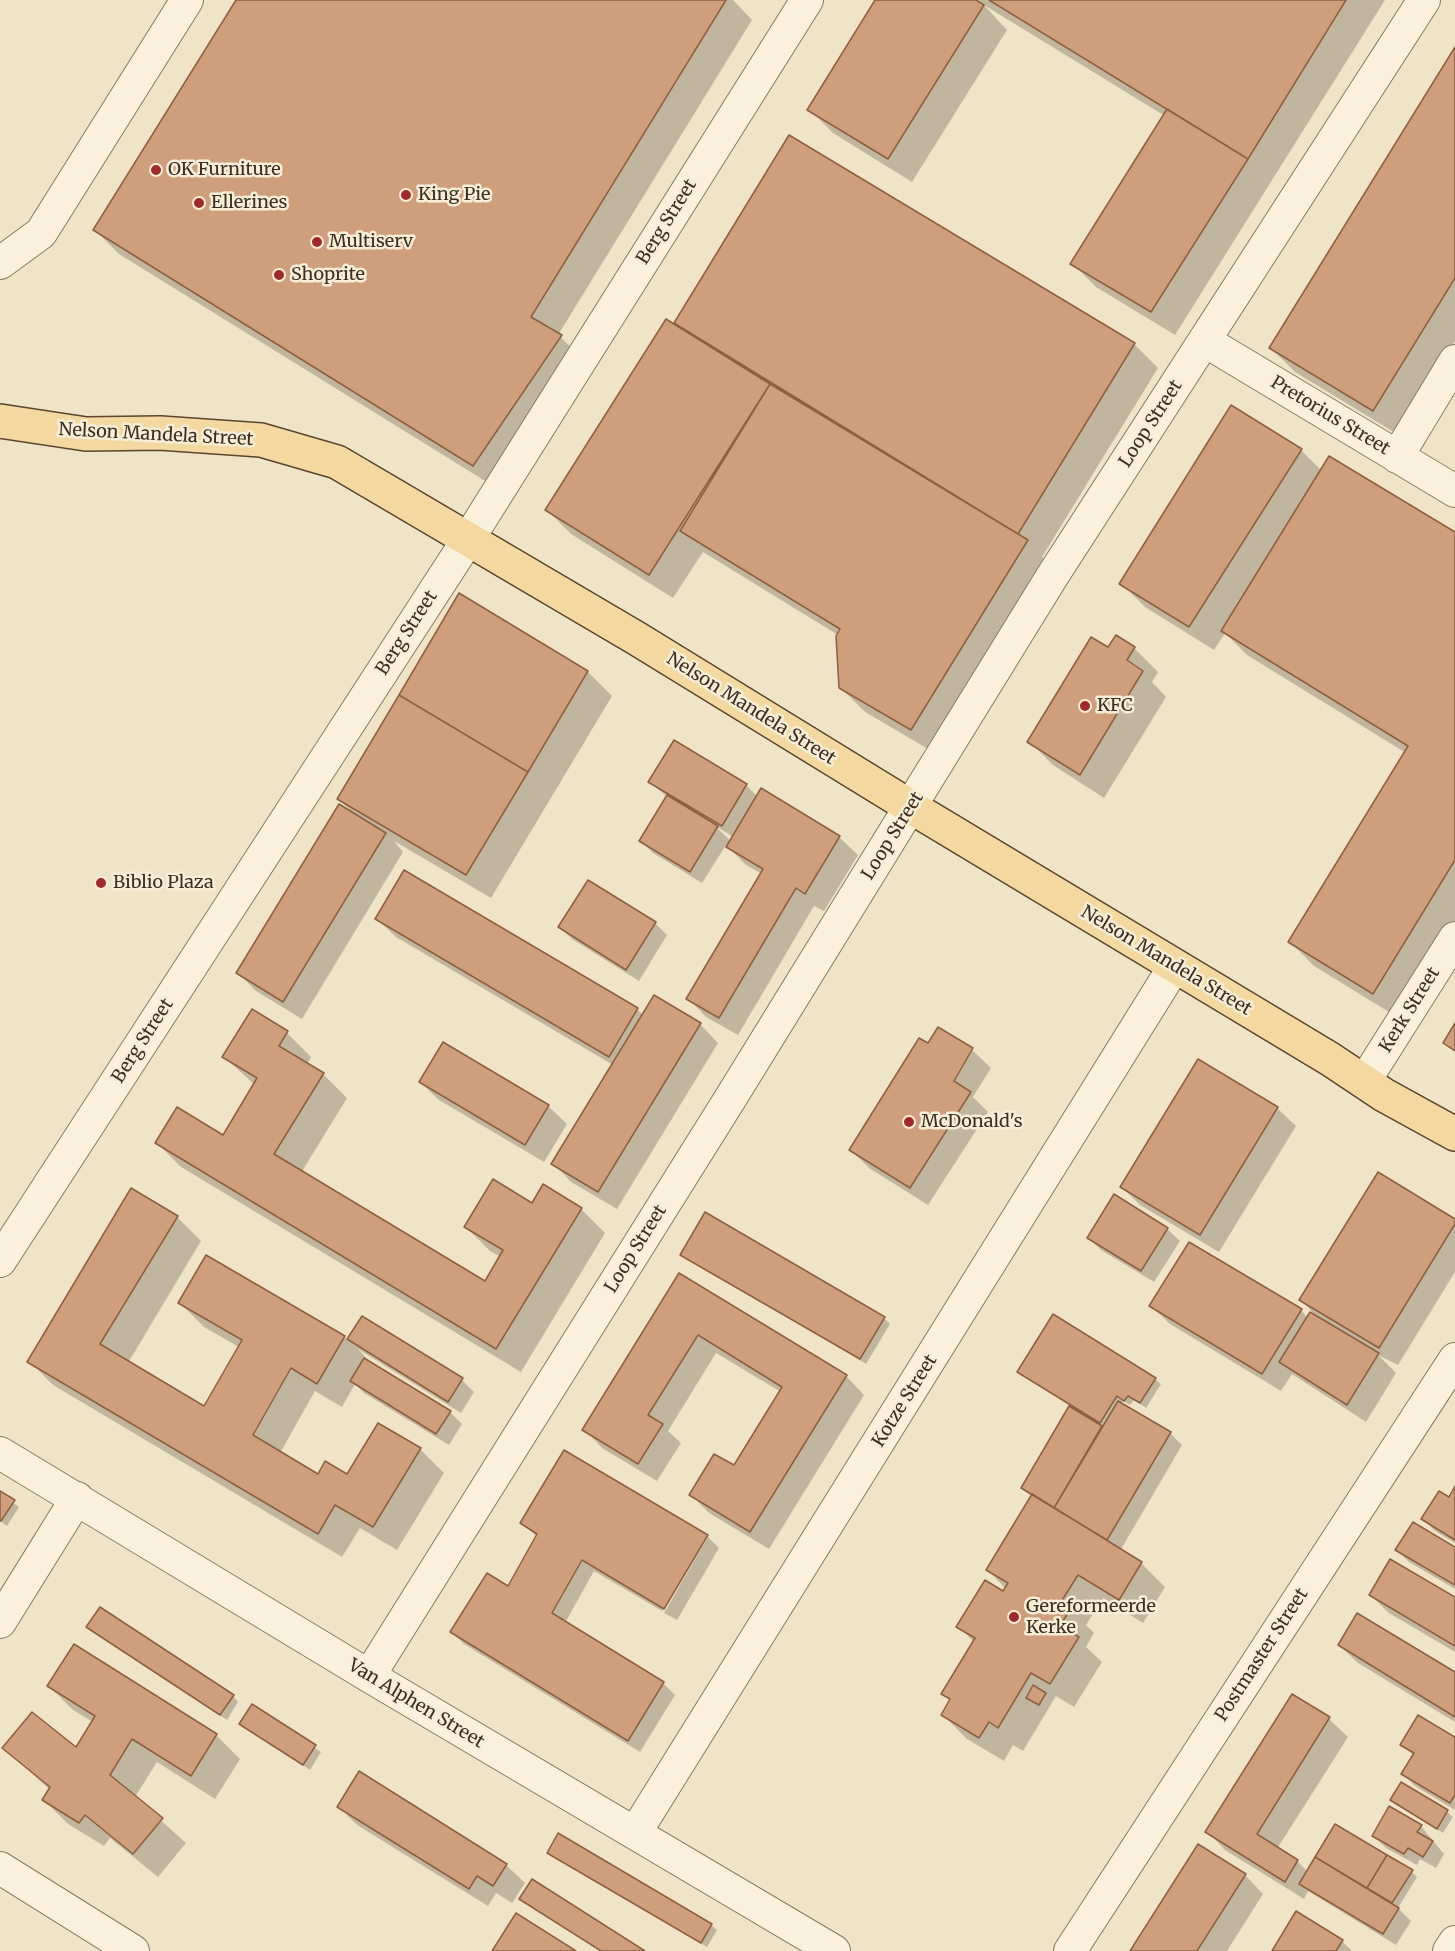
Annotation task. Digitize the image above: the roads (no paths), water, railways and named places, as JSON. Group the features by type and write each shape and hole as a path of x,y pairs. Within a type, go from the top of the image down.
{"main road":[{"name":"Nelson Mandela Street","path":"0,421 86,434 160,433 261,440 337,462 469,538 1364,1082 1455,1134"}],"street":[{"path":"0,263 41,233 187,0"},
{"name":"Berg Street","path":"0,1261 469,538 807,0"},
{"name":"Loop Street","path":"369,1676 911,807 1053,575 1424,0"},
{"name":"Pretorius Street","path":"1204,341 1455,491"},
{"path":"1397,457 1455,361"},
{"name":"Kerk Street","path":"1364,1082 1455,938"},
{"name":"Kotze Street","path":"635,1833 1174,967"},
{"name":"Postmaster Street","path":"1070,1951 1455,1359"},
{"name":"Van Alphen Street","path":"0,1453 823,1948"},
{"path":"0,1623 77,1498"},
{"path":"0,1868 133,1951"},
{"path":"1449,1951 1455,1942"}],"place":[{"name":"OK Furniture","path":"156,170"},
{"name":"King Pie","path":"406,195"},
{"name":"Ellerines","path":"199,203"},
{"name":"Multiserv","path":"317,242"},
{"name":"Shoprite","path":"279,275"},
{"name":"KFC","path":"1085,706"},
{"name":"Biblio Plaza","path":"101,883"},
{"name":"McDonald's","path":"909,1122"},
{"name":"Gereformeerde Kerke","path":"1014,1617"}]}
